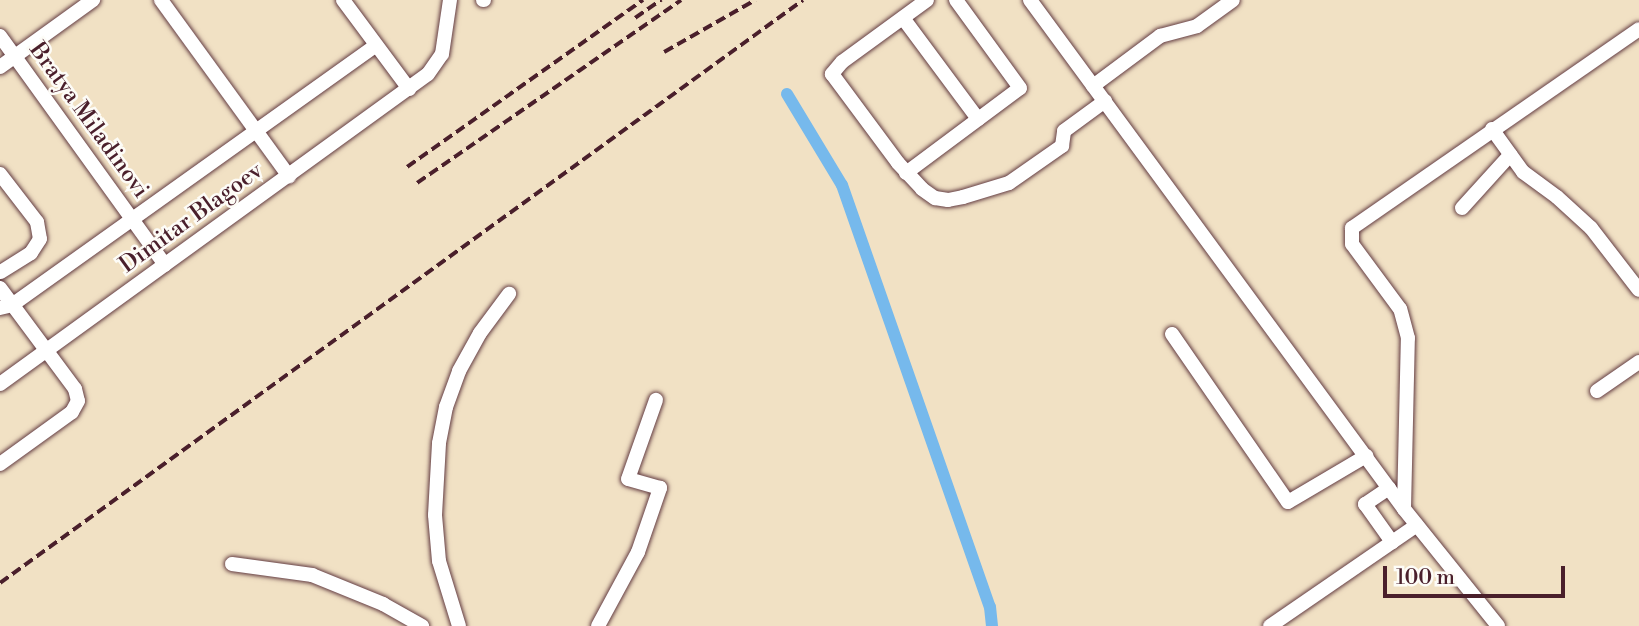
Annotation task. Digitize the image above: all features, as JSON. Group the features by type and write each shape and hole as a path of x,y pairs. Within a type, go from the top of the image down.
{"street":[{"path":"0,67 93,0"},
{"path":"161,0 289,176"},
{"name":"Dimitar Blagoev","path":"0,384 409,89 436,65 442,54 450,0"},
{"path":"927,0 842,62 832,74 906,173 935,198 948,200 1009,183 1062,146 1064,131 1105,101"},
{"path":"906,173 1020,88 956,0"},
{"path":"1030,0 1404,509 1498,626"},
{"path":"1093,86 1160,36 1196,26 1233,0"},
{"path":"345,1 409,89"},
{"path":"903,18 978,119"},
{"path":"1404,509 1408,338 1399,309 1352,244 1352,228 1639,29"},
{"name":"Bratya Miladinovi","path":"0,36 165,265"},
{"path":"6,306 376,45"},
{"path":"1492,130 1523,172 1557,197 1591,228 1639,290"},
{"path":"1462,208 1510,155"},
{"path":"0,174 37,222 40,239 32,253 0,272"},
{"path":"0,288 6,306 47,350 75,389 77,407 0,464"},
{"path":"459,626 439,561 435,515 439,443 446,407 459,371 480,333 509,294"},
{"path":"1172,334 1289,502 1366,456"},
{"path":"1597,391 1639,362"},
{"path":"598,626 638,552 660,488 628,479 656,400"},
{"path":"1389,488 1366,504 1392,542"},
{"path":"1270,626 1417,525"},
{"path":"232,564 312,575 370,598 422,626"}],"waterway":[{"path":"787,94 842,185 990,607 992,626"}],"railway":[{"path":"407,167 643,0"},
{"path":"635,18 661,0"},
{"path":"417,183 681,0"},
{"path":"664,52 755,0"},
{"path":"0,583 803,0"}]}
